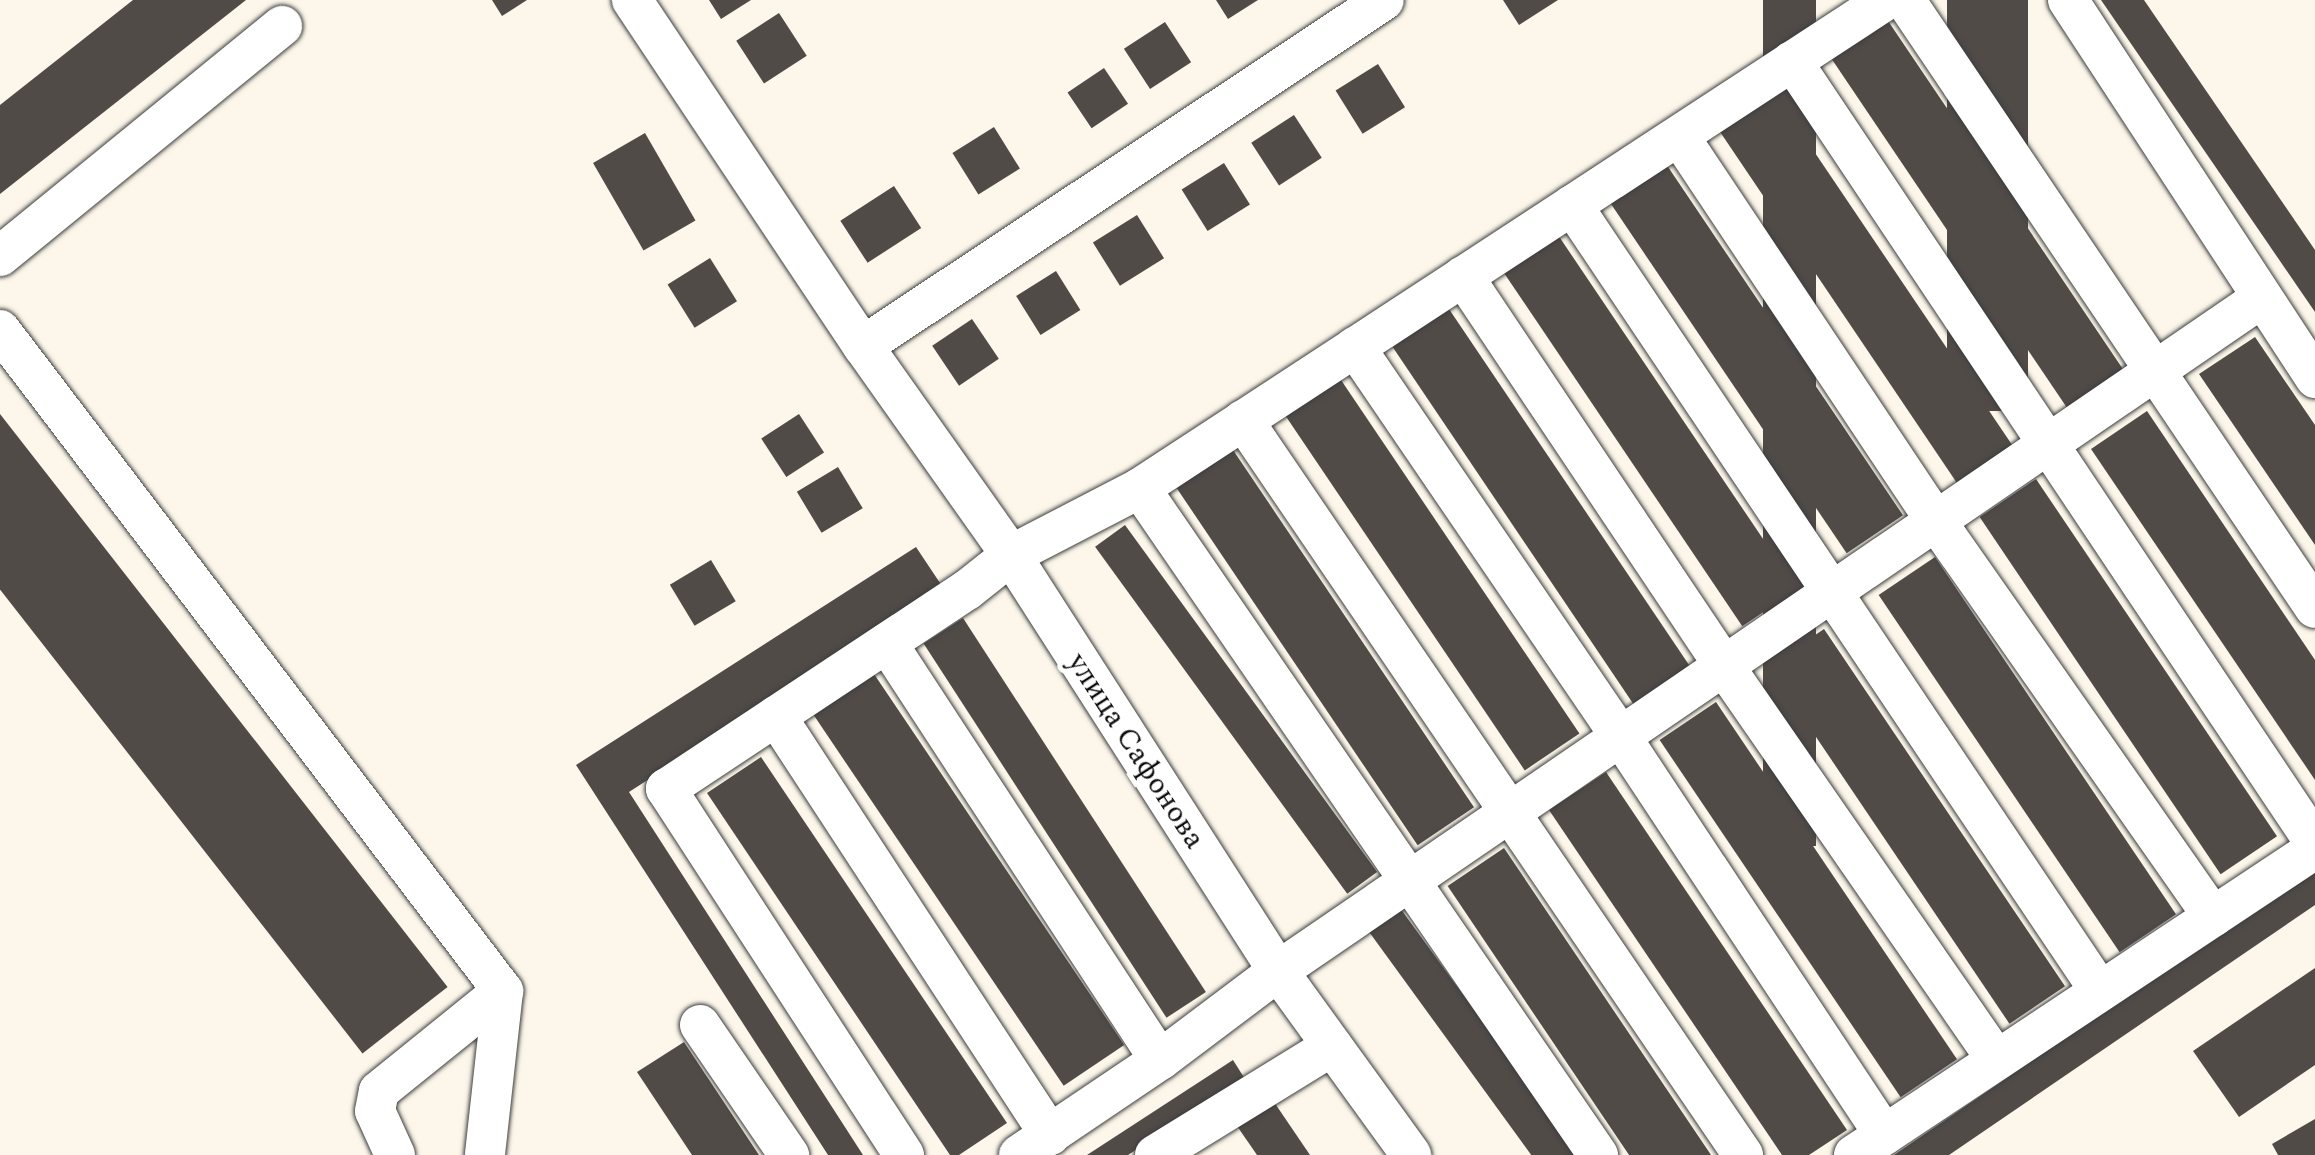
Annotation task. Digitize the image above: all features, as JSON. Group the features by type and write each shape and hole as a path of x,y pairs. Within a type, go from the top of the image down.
{"street":[{"name":"улица Сафонова","path":"632,0 863,346 1012,555 1278,972 1411,1155"},
{"path":"863,346 1384,0"},
{"path":"904,1155 666,789 1012,555 1140,488 1886,0"},
{"path":"1905,0 2315,608"},
{"path":"2068,0 2260,300 2315,378"},
{"path":"0,256 282,26"},
{"path":"1355,347 1621,736 1868,1145 2315,846 1792,61"},
{"path":"1679,136 1936,521 2212,917"},
{"path":"1572,205 2100,991"},
{"path":"1463,276 1724,666 1997,1060"},
{"path":"776,716 1034,1145 1160,1060 1278,972 2260,300"},
{"path":"0,330 503,990 485,1155"},
{"path":"1244,420 1743,1155"},
{"path":"1140,488 1598,1155"},
{"path":"887,643 1160,1060"},
{"path":"395,1155 375,1110 379,1091 503,990"},
{"path":"700,1025 789,1155"},
{"path":"1154,1155 1211,1141 1332,1046"}],"building":[{"path":"133,0 246,0 0,194 0,105"},
{"path":"492,0 527,0 502,16"},
{"path":"709,0 751,0 721,19"},
{"path":"1216,0 1258,0 1228,19"},
{"path":"1503,0 1558,0 1519,25"},
{"path":"1763,0 1816,0 1816,846 1763,846"},
{"path":"1947,0 2028,0 2028,411 1947,411"},
{"path":"2101,0 2144,0 2315,250 2315,312"},
{"path":"1882,12 2123,369 2067,407 1826,50"},
{"path":"779,13 807,56 764,84 736,41"},
{"path":"1165,22 1191,62 1150,89 1124,49"},
{"path":"1378,64 1405,107 1363,134 1336,90"},
{"path":"1104,68 1128,104 1092,128 1068,93"},
{"path":"1774,92 2015,449 1959,487 1718,129"},
{"path":"1294,115 1322,158 1279,186 1251,143"},
{"path":"994,127 1020,169 978,195 952,153"},
{"path":"645,133 696,220 644,250 593,163"},
{"path":"1662,158 1903,515 1847,553 1606,196"},
{"path":"1224,163 1250,205 1208,231 1182,189"},
{"path":"894,186 921,228 868,263 840,221"},
{"path":"1137,215 1164,258 1120,286 1093,243"},
{"path":"1556,232 1797,589 1742,626 1501,269"},
{"path":"710,258 737,301 695,328 668,284"},
{"path":"1056,271 1080,310 1041,335 1016,296"},
{"path":"1449,309 1691,667 1634,705 1393,347"},
{"path":"972,319 999,359 959,386 932,346"},
{"path":"2255,337 2315,425 2315,545 2199,374"},
{"path":"1339,377 1579,733 1525,770 1284,414"},
{"path":"2147,411 2315,660 2315,780 2091,449"},
{"path":"0,414 448,987 362,1053 0,589"},
{"path":"799,414 824,453 786,477 761,439"},
{"path":"1233,450 1474,807 1418,845 1177,488"},
{"path":"838,467 863,508 822,533 797,492"},
{"path":"2036,479 2277,836 2221,874 1980,517"},
{"path":"1125,525 1377,872 1347,894 1095,547"},
{"path":"916,547 944,589 629,792 863,1155 828,1155 576,765"},
{"path":"1935,557 2176,914 2120,952 1879,595"},
{"path":"711,560 736,601 695,626 670,585"},
{"path":"963,618 1206,992 1166,1018 924,644"},
{"path":"1824,629 2065,986 2009,1024 1768,666"},
{"path":"872,671 1124,1045 1064,1086 811,712"},
{"path":"1716,702 1957,1059 1901,1097 1660,740"},
{"path":"761,757 1007,1123 959,1155 950,1155 707,793"},
{"path":"1606,772 1847,1130 1809,1155 1782,1155 1549,810"},
{"path":"1504,848 1711,1155 1629,1155 1448,886"},
{"path":"2315,868 2315,905 1949,1155 1894,1155"},
{"path":"1400,908 1579,1155 1531,1155 1368,931"},
{"path":"2315,968 2315,1065 2239,1117 2193,1051"},
{"path":"684,1042 759,1155 692,1155 637,1072"},
{"path":"1233,1060 1245,1079 1128,1155 1087,1155"},
{"path":"1274,1102 1310,1155 1257,1155 1237,1126"},
{"path":"2315,1119 2315,1155 2278,1155 2272,1144"}]}
